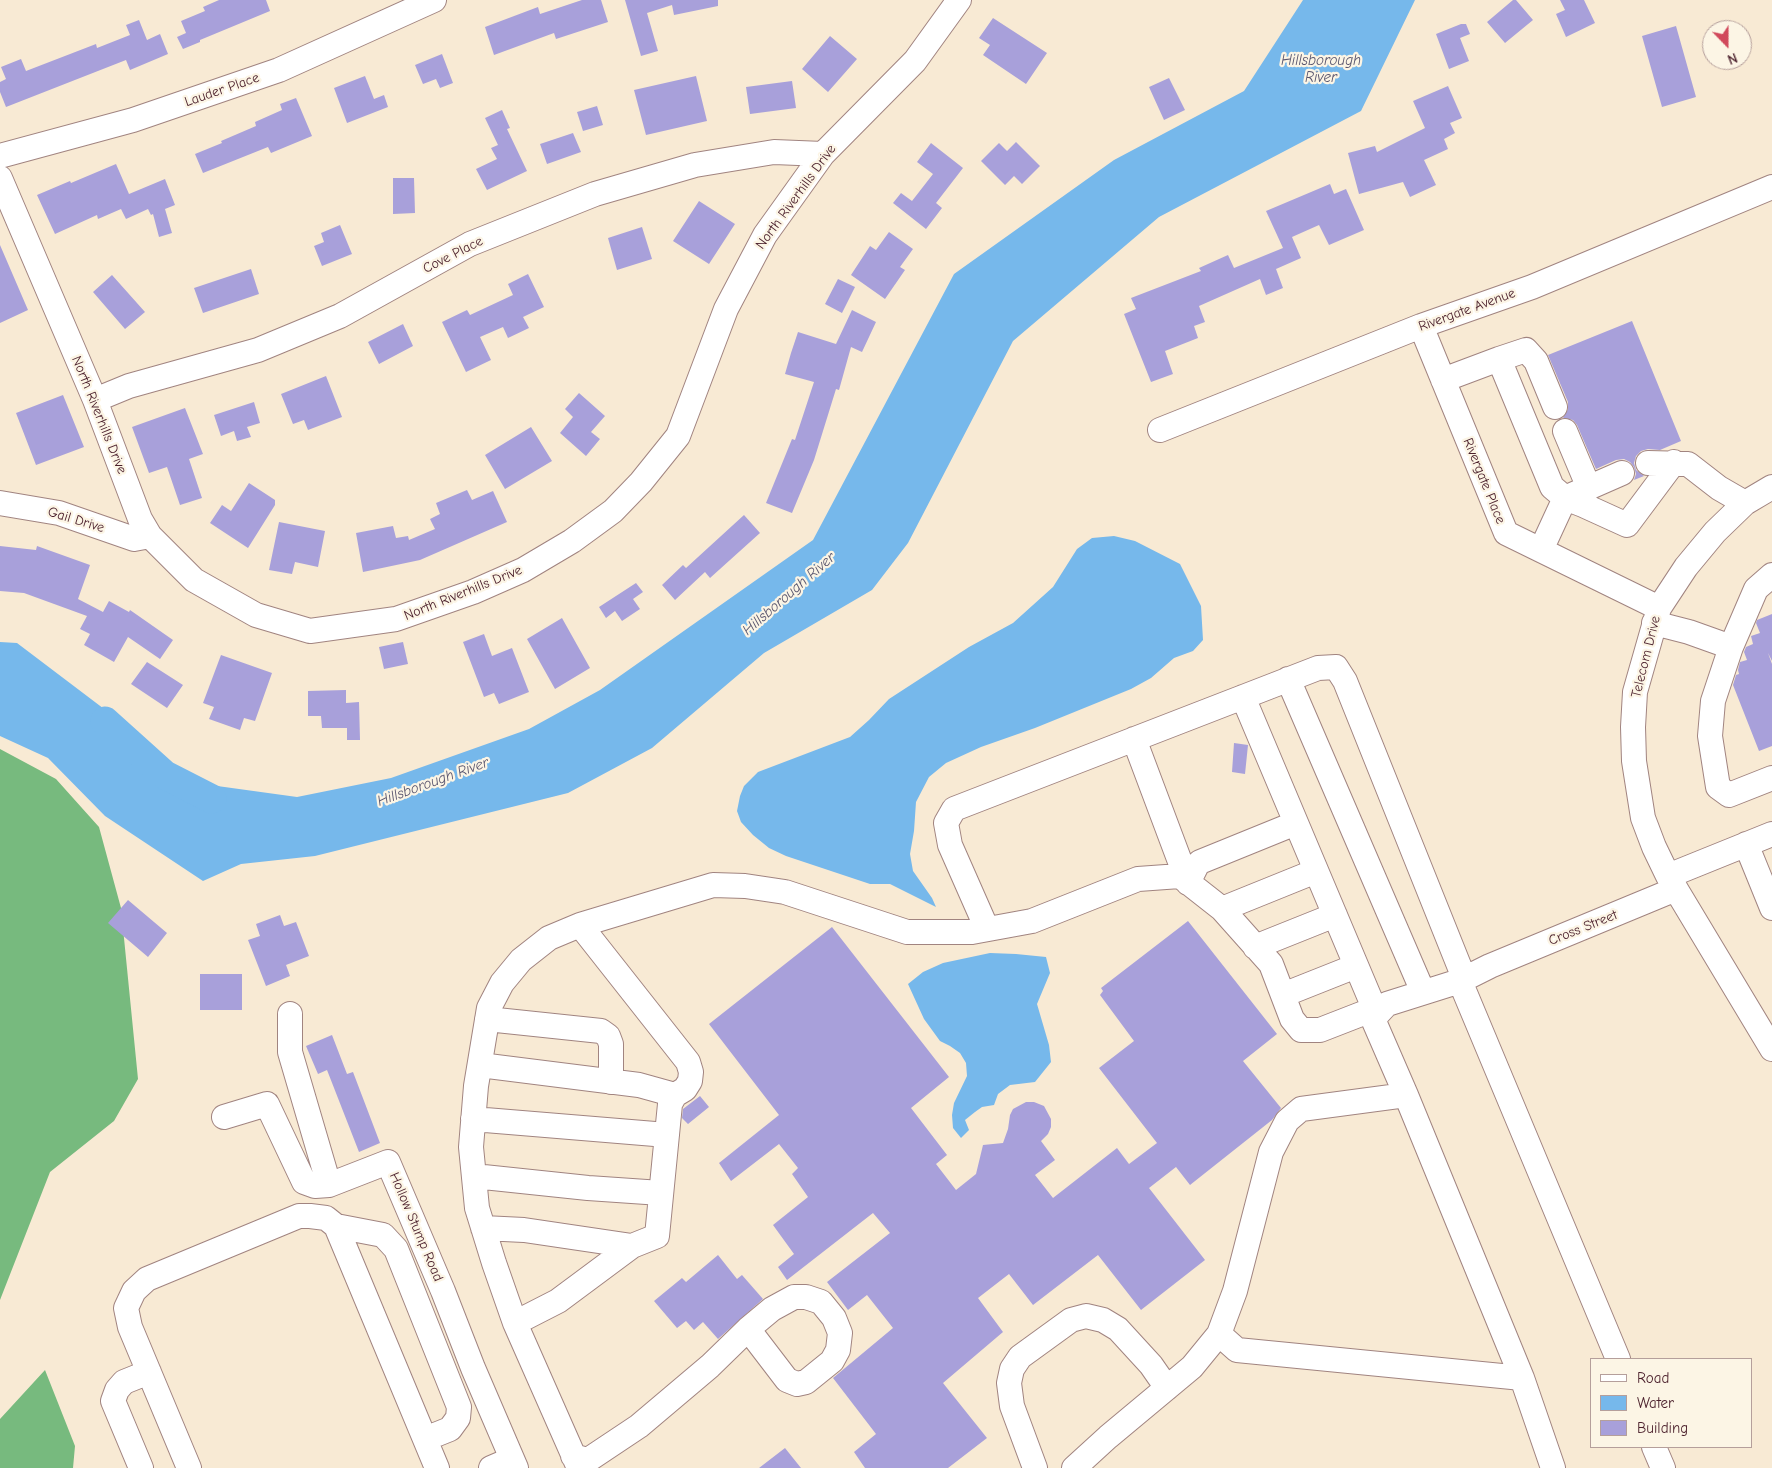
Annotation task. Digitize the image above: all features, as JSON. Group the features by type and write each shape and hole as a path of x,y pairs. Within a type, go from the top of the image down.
{"street":[{"name":"Lauder Place","path":"0,156 133,120 279,70 434,0"},
{"name":"North Riverhills Drive","path":"0,178 95,400 140,519 150,536 194,580 256,615 310,631 396,619 473,592 523,570 572,541 613,511 641,482 678,436 726,309 764,235 823,154 915,61 959,0"},
{"name":"Cove Place","path":"95,400 129,386 258,350 340,316 470,244 595,194 695,165 774,152 823,154"},
{"name":"Rivergate Avenue","path":"1160,430 1421,326 1532,288 1772,187"},
{"name":"Rivergate Place","path":"1421,326 1506,533 1541,550 1656,615 1690,632 1731,647"},
{"path":"1443,380 1526,350 1536,361 1554,407"},
{"path":"1498,359 1552,487 1565,498 1627,525 1674,462"},
{"path":"1565,431 1589,488"},
{"path":"1648,463 1674,462 1688,464 1719,488 1746,503"},
{"path":"1541,550 1565,498 1622,473"},
{"name":"Telecom Drive","path":"1772,487 1746,503 1715,532 1686,567 1656,615 1635,692 1634,761 1643,818 1654,848 1672,883 1772,1049"},
{"name":"Gail Drive","path":"0,503 59,513 134,539 150,536"},
{"path":"1772,575 1756,589 1731,647 1712,701 1710,736 1718,786 1729,795 1772,778"},
{"path":"987,930 950,845 946,823 954,809 1288,679 1318,668 1336,667 1345,680 1462,979 1618,1358"},
{"path":"1288,679 1423,992"},
{"path":"1243,697 1375,1012 1373,1019 1522,1378 1553,1468"},
{"path":"1134,739 1188,883"},
{"path":"1188,883 1200,862 1296,823"},
{"name":"Cross Street","path":"1283,995 1292,1019 1301,1030 1320,1030 1375,1012 1387,1004 1462,979 1672,883 1746,844 1772,834"},
{"path":"1746,844 1772,908"},
{"path":"1222,909 1316,871"},
{"path":"748,1329 710,1366 639,1426 588,1460 576,1462 515,1323 483,1228 477,1208 471,1147 480,1065 489,1008 502,983 521,960 549,938 580,925 713,885 737,885 785,892 907,932 972,932 1032,921 1138,880 1180,876 1222,909 1271,964 1283,995 1356,966"},
{"path":"1256,947 1335,915"},
{"path":"515,1323 558,1301 632,1246 657,1236 670,1104 675,1095 685,1089 690,1081 691,1072 688,1062 580,925"},
{"path":"224,1117 267,1104 304,1182 315,1186 329,1186 290,1052 290,1014"},
{"path":"487,1019 601,1031 608,1036 611,1044 611,1082"},
{"path":"480,1065 639,1086 675,1095"},
{"path":"1074,1468 1108,1436 1192,1367 1219,1334 1235,1291 1271,1152 1287,1120 1301,1109 1406,1095"},
{"path":"474,1119 667,1135"},
{"name":"Hollow Stump Road","path":"329,1186 388,1162 443,1291 473,1368 506,1465"},
{"path":"474,1176 661,1194"},
{"path":"189,1468 130,1326 126,1308 134,1292 147,1280 299,1216 326,1218 336,1226 382,1235 396,1249 460,1407 458,1418 450,1429 425,1439"},
{"path":"336,1226 437,1468"},
{"path":"483,1228 524,1230 632,1246"},
{"path":"1035,1468 1012,1406 1009,1383 1012,1369 1020,1357 1071,1320 1086,1316 1103,1320 1118,1329 1151,1365 1167,1388"},
{"path":"1219,1334 1237,1350 1522,1378"},
{"path":"141,1468 112,1401 117,1390 124,1382 149,1372"},
{"path":"1654,1448 1663,1468"}],"green space":[{"path":"0,749 56,779 99,827 121,908 138,1079 114,1121 50,1172 0,1300"},
{"path":"45,1370 75,1446 73,1468 0,1468 0,1419"}],"water":[{"name":"Hillsborough River","path":"1303,0 1415,0 1361,111 1159,217 1013,341 908,543 872,590 764,653 652,748 568,793 315,856 241,864 203,881 105,816 48,758 0,736 0,642 17,643 120,721 152,777 297,797 391,778 529,729 600,690 813,540 954,274 1114,160 1244,91"},
{"path":"1114,536 1135,541 1180,564 1201,606 1203,640 1193,651 1174,658 1151,678 1131,689 1035,728 981,747 946,763 929,777 916,802 910,854 913,871 936,907 890,884 870,884 786,856 769,848 741,822 737,811 740,796 744,786 758,772 850,737 889,699 969,647 1013,623 1053,587 1077,549 1092,538"},
{"path":"990,953 1046,957 1050,973 1037,1004 1049,1045 1051,1062 1035,1082 1010,1085 998,1094 994,1105 982,1107 965,1120 969,1130 961,1138 953,1128 952,1115 954,1103 967,1076 966,1063 960,1053 940,1041 924,1019 908,984 923,972 943,963"}],"building":[{"path":"219,0 266,0 270,11 183,49 177,37 186,33 181,21 205,11 203,7"},
{"path":"582,0 601,0 608,22 556,39 554,33 494,55 485,27 538,7 540,14"},
{"path":"625,0 718,0 718,6 674,15 672,5 647,13 658,51 641,56"},
{"path":"1513,0 1516,0 1533,20 1505,43 1487,22"},
{"path":"1560,0 1584,0 1595,23 1566,37 1556,14 1565,10"},
{"path":"993,18 1047,53 1026,84 983,55 990,45 979,38"},
{"path":"139,20 147,40 160,34 168,54 130,70 126,60 6,107 0,92 0,82 6,79 1,67 21,59 26,71 96,44 97,48 130,35 126,25"},
{"path":"1461,24 1466,24 1470,34 1460,38 1469,61 1449,69 1436,34"},
{"path":"1676,26 1696,97 1662,107 1642,36"},
{"path":"830,36 857,59 828,92 802,69"},
{"path":"442,54 453,83 440,88 436,79 423,84 415,65"},
{"path":"365,76 374,99 384,95 388,107 347,123 334,88"},
{"path":"696,76 707,121 646,135 634,90"},
{"path":"1169,78 1185,110 1164,120 1149,87"},
{"path":"792,81 796,108 750,114 746,87"},
{"path":"1448,86 1462,118 1450,123 1455,133 1444,139 1448,149 1424,160 1436,185 1410,197 1403,182 1359,194 1348,153 1375,146 1377,152 1425,128 1413,101"},
{"path":"296,98 312,136 271,153 268,147 203,173 195,154 256,126 255,122 282,110 280,104"},
{"path":"597,106 603,125 583,131 577,112"},
{"path":"502,110 510,128 507,129 527,171 487,190 476,169 497,159 491,148 498,145 485,118"},
{"path":"573,133 581,152 547,164 540,144"},
{"path":"1016,142 1040,166 1022,184 1014,176 1005,185 981,161 999,143 1007,151"},
{"path":"931,143 963,168 936,203 942,208 926,229 893,203 901,193 912,201 933,174 917,162"},
{"path":"116,164 129,194 165,179 175,205 165,209 172,233 159,237 153,214 151,215 148,209 126,219 121,209 98,219 97,215 55,234 37,195"},
{"path":"393,178 414,178 415,213 393,214"},
{"path":"1330,184 1334,194 1346,189 1364,230 1329,245 1319,225 1292,237 1301,258 1276,269 1283,288 1266,295 1260,279 1199,306 1205,322 1194,326 1198,338 1165,351 1173,374 1151,382 1124,314 1136,309 1131,298 1201,271 1199,268 1228,255 1234,268 1283,248 1266,211"},
{"path":"699,201 735,224 709,264 673,241"},
{"path":"340,225 352,254 322,266 314,246 324,242 321,233"},
{"path":"642,227 652,259 617,270 608,238"},
{"path":"889,232 913,249 900,267 905,270 885,299 851,275 870,246 876,250"},
{"path":"0,245 28,310 0,323"},
{"path":"251,269 259,294 203,313 194,288"},
{"path":"528,274 544,307 523,317 529,328 508,338 503,327 480,337 491,360 466,372 442,322 467,310 470,315 513,295 508,284"},
{"path":"112,275 145,312 125,329 93,292"},
{"path":"838,279 855,287 842,313 825,304"},
{"path":"852,310 876,322 862,352 851,347 839,390 836,389 814,460 792,513 766,503 792,439 795,440 814,382 785,374 791,353 798,332 836,344"},
{"path":"1632,321 1681,441 1660,450 1648,449 1641,451 1636,456 1634,463 1636,470 1644,476 1634,480 1636,474 1634,467 1624,459 1616,460 1596,469 1577,425 1573,420 1563,418 1568,409 1568,402 1548,355"},
{"path":"403,324 413,346 379,364 368,342"},
{"path":"326,376 342,417 308,430 304,420 293,424 281,394"},
{"path":"579,393 605,416 591,432 600,439 586,456 560,433 573,417 565,409"},
{"path":"63,395 84,447 36,465 16,413"},
{"path":"254,402 260,423 247,427 251,437 237,441 234,431 221,436 214,415"},
{"path":"185,408 203,454 189,459 202,498 180,505 167,467 149,473 132,427"},
{"path":"531,427 552,461 505,489 485,455"},
{"path":"249,483 275,500 275,505 248,548 210,523 222,505 231,511"},
{"path":"467,490 472,500 493,491 507,522 420,560 363,572 356,533 393,526 396,538 408,536 409,540 435,529 430,519 440,514 436,503"},
{"path":"744,515 760,533 710,578 705,572 675,600 662,585 683,565 686,568"},
{"path":"279,522 325,531 318,567 295,562 292,574 269,570"},
{"path":"0,546 36,550 37,546 90,565 78,599 103,612 109,601 129,612 130,610 173,640 160,659 128,637 114,662 84,645 90,634 80,629 87,616 24,593 0,591"},
{"path":"636,583 643,592 633,599 640,609 622,621 615,611 606,618 599,607"},
{"path":"1772,614 1772,661 1768,653 1772,664 1772,746 1759,751 1733,685 1736,675 1739,674 1740,662 1747,660 1744,652 1746,647 1753,644 1751,636 1760,633 1756,623 1757,620"},
{"path":"562,618 590,668 555,689 527,639"},
{"path":"484,634 492,656 512,648 529,692 499,704 494,693 484,697 463,642"},
{"path":"403,642 408,664 384,669 379,647"},
{"path":"221,655 272,673 255,721 244,718 240,730 209,719 214,707 203,703"},
{"path":"147,662 183,685 167,708 131,684"},
{"path":"346,690 346,703 359,702 360,740 347,740 347,728 322,728 321,716 308,716 308,691"},
{"path":"1234,743 1248,745 1245,774 1232,772"},
{"path":"128,900 167,933 148,957 108,923"},
{"path":"280,915 284,926 296,922 309,956 286,965 290,976 266,986 248,940 260,936 256,924"},
{"path":"1188,921 1277,1034 1243,1061 1281,1108 1272,1120 1190,1185 1176,1167 1149,1188 1205,1260 1141,1310 1098,1255 1033,1305 1009,1274 978,1298 1003,1332 943,1383 987,1438 948,1468 865,1468 854,1452 876,1434 833,1378 893,1328 867,1295 848,1310 827,1282 890,1233 873,1213 787,1280 778,1267 794,1254 773,1225 808,1197 792,1174 798,1168 779,1144 731,1181 719,1163 779,1115 709,1024 832,927 949,1077 911,1108 947,1155 936,1164 956,1190 976,1174 983,1145 1003,1143 1013,1109 1026,1102 1034,1102 1044,1106 1051,1119 1051,1127 1048,1134 1041,1141 1055,1160 1035,1175 1053,1198 1117,1148 1129,1164 1157,1143 1099,1068 1134,1041 1100,995 1103,991 1101,988"},
{"path":"200,974 242,974 242,1010 200,1010"},
{"path":"332,1035 347,1074 353,1072 380,1143 359,1152 327,1070 318,1074 306,1046"},
{"path":"700,1096 709,1107 688,1124 682,1118 683,1109"},
{"path":"718,1255 737,1279 742,1275 763,1299 718,1339 703,1322 694,1330 686,1321 677,1328 654,1301 682,1278 686,1282"},
{"path":"785,1448 801,1468 759,1468"}],"waterway":[{"name":"Hillsborough River","path":"105,721 165,775 212,799"}]}
